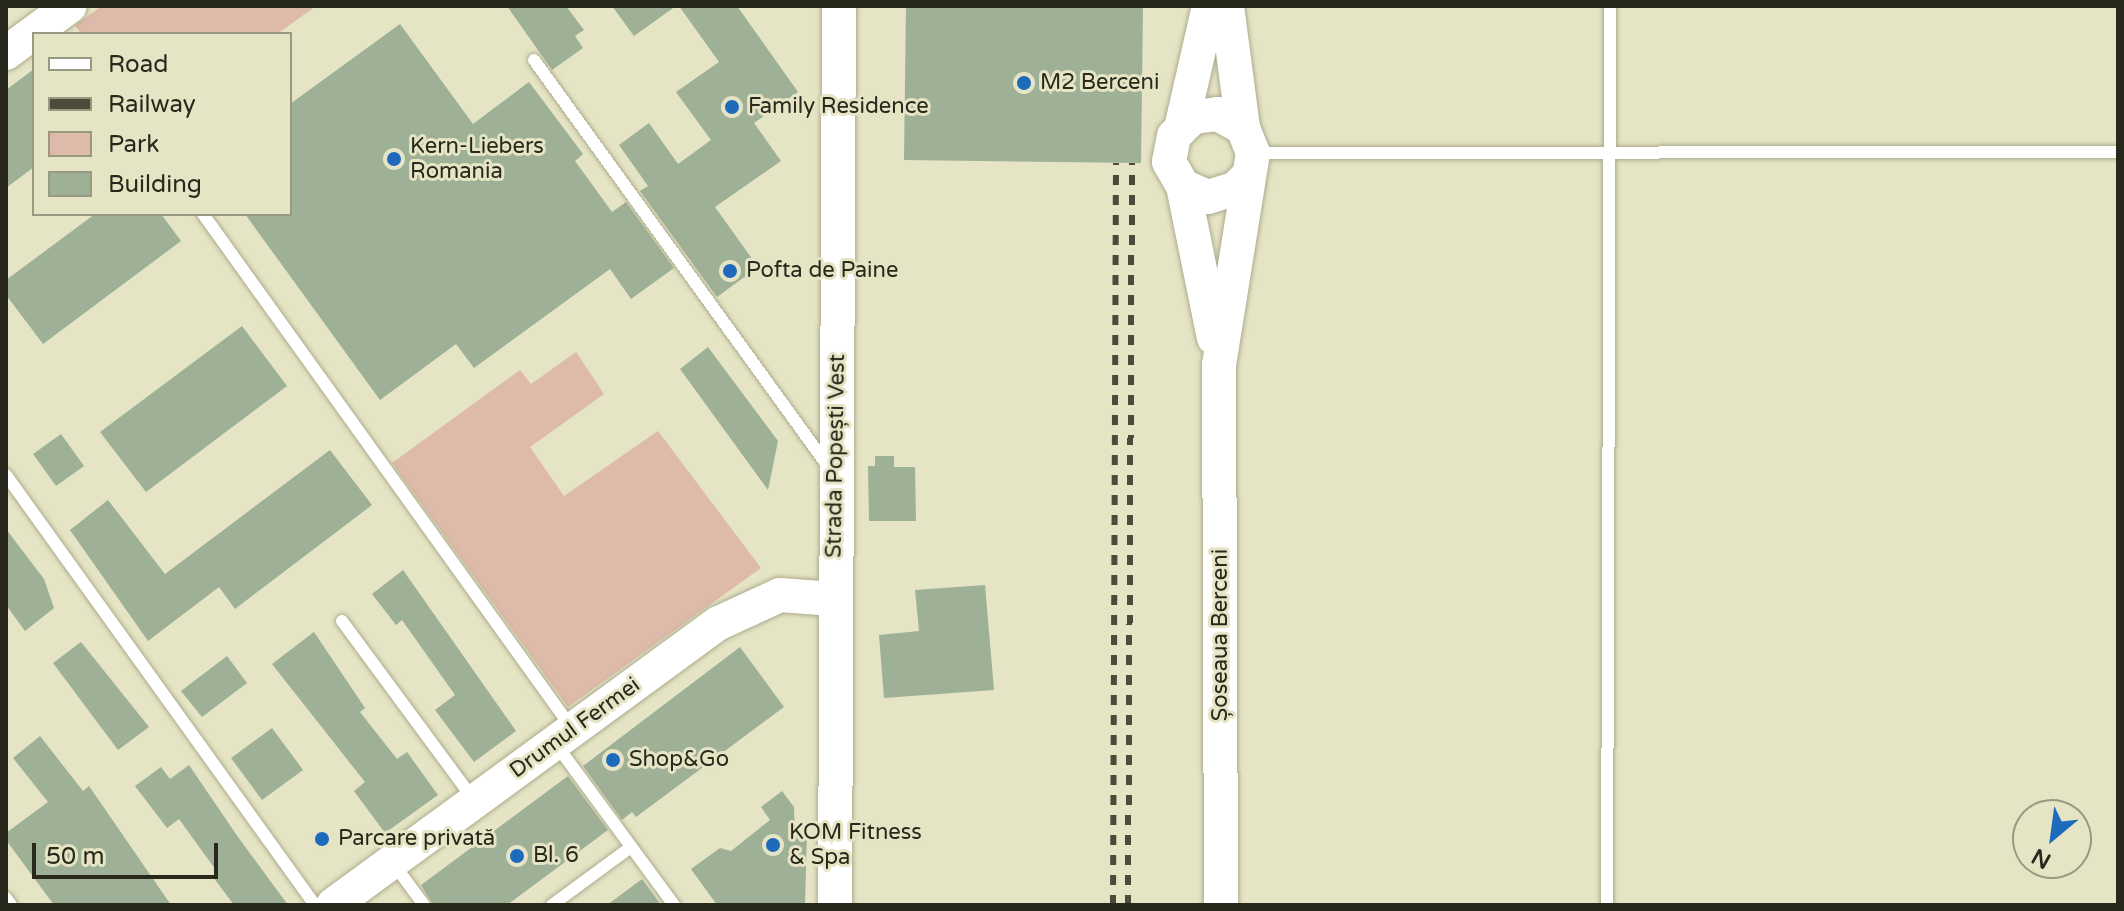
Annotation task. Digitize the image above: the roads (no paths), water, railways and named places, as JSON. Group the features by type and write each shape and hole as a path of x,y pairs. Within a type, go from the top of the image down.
{"street":[{"name":"Strada Popești Vest","path":"835,905 839,6"},
{"name":"Șoseaua Berceni","path":"1209,6 1182,124 1169,148 1169,162 1183,186 1219,365"},
{"name":"Șoseaua Berceni","path":"1221,905 1219,365 1247,153 1227,6"},
{"path":"39,32 65,16"},
{"path":"6,53 32,37"},
{"path":"1182,124 1193,117 1218,114 1247,153 1235,189 1208,197 1183,186"},
{"name":"Drumul Fermei","path":"333,905 719,623 780,595 834,599"}],"lane":[{"path":"1607,905 1610,6"},
{"path":"534,60 839,481"},
{"path":"1247,153 2118,152"},
{"path":"204,216 564,736 631,847 674,905"},
{"path":"6,475 315,905"},
{"path":"342,621 475,802"},
{"path":"552,905 631,847"},
{"path":"392,862 424,905"},
{"path":"6,898 11,905"}],"railway":[{"path":"1113,905 1116,163"},
{"path":"1128,905 1132,163"}],"place":[{"name":"M2 Berceni","path":"1024,83"},
{"name":"Family Residence","path":"732,107"},
{"name":"Kern-Liebers Romania","path":"394,159"},
{"name":"Pofta de Paine","path":"730,271"},
{"name":"Shop&Go","path":"613,760"},
{"name":"Parcare privată","path":"322,839"},
{"name":"KOM Fitness & Spa","path":"773,845"},
{"name":"Bl. 6","path":"517,856"}]}
